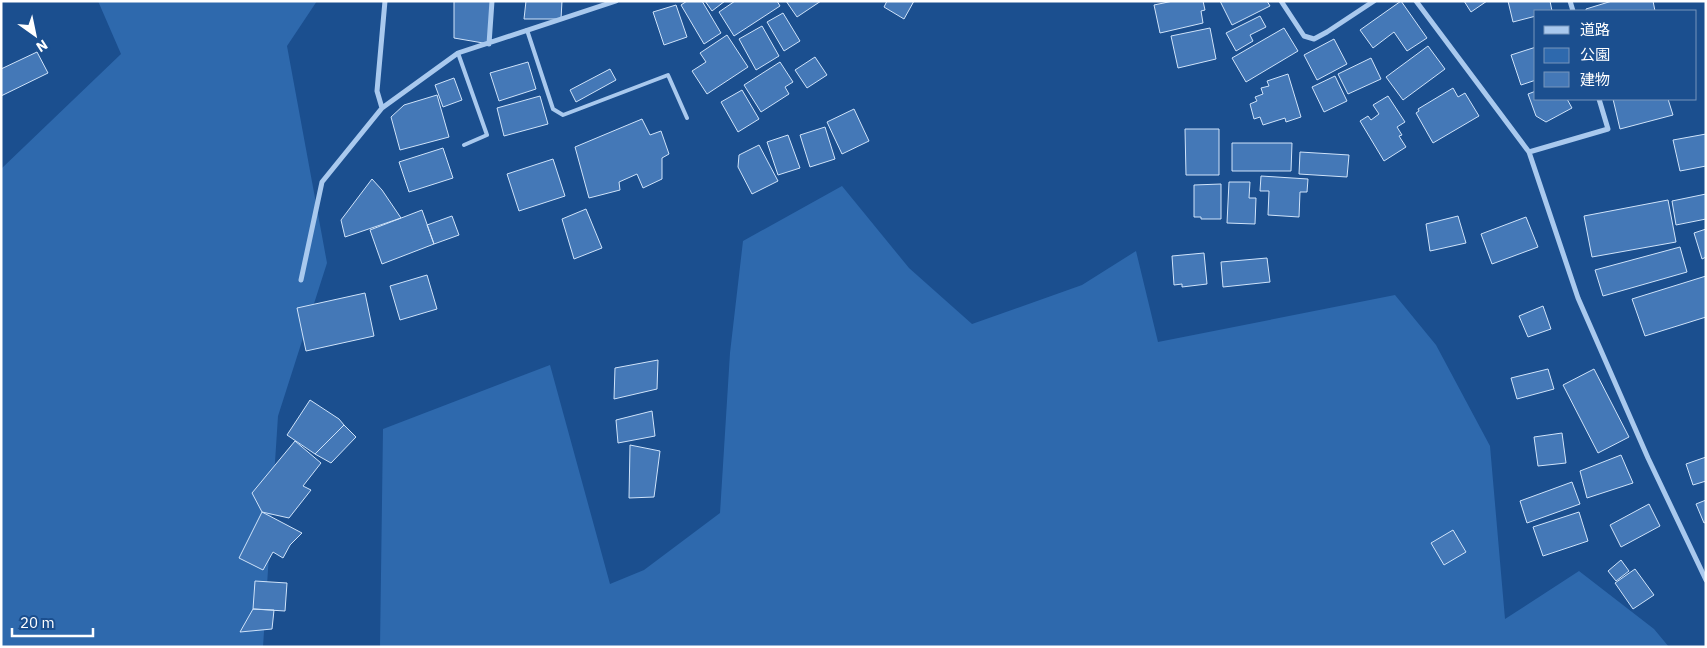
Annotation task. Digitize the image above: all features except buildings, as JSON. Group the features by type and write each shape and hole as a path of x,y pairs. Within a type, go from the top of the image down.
{"street":[{"path":"382,108 377,90 385,1"},
{"path":"489,44 492,1"},
{"path":"301,280 322,182 382,108 458,53 489,44 598,4 616,1"},
{"path":"1281,1 1304,36 1314,39 1374,1"},
{"path":"1416,1 1529,152 1578,298 1648,458 1706,580"},
{"path":"1529,152 1608,129 1599,100"}],"lane":[{"path":"527,30 552,109 563,116 668,75 686,118"},
{"path":"458,53 487,135 464,145"}],"green space":[{"path":"98,1 317,1 287,46 327,263 278,416 263,647 1,647 1,169 121,54"},
{"path":"842,186 909,268 972,324 1082,285 1136,251 1158,342 1395,295 1436,345 1490,446 1505,619 1579,571 1654,629 1669,647 380,647 383,429 550,365 610,584 644,570 720,513 730,353 743,241"}]}
